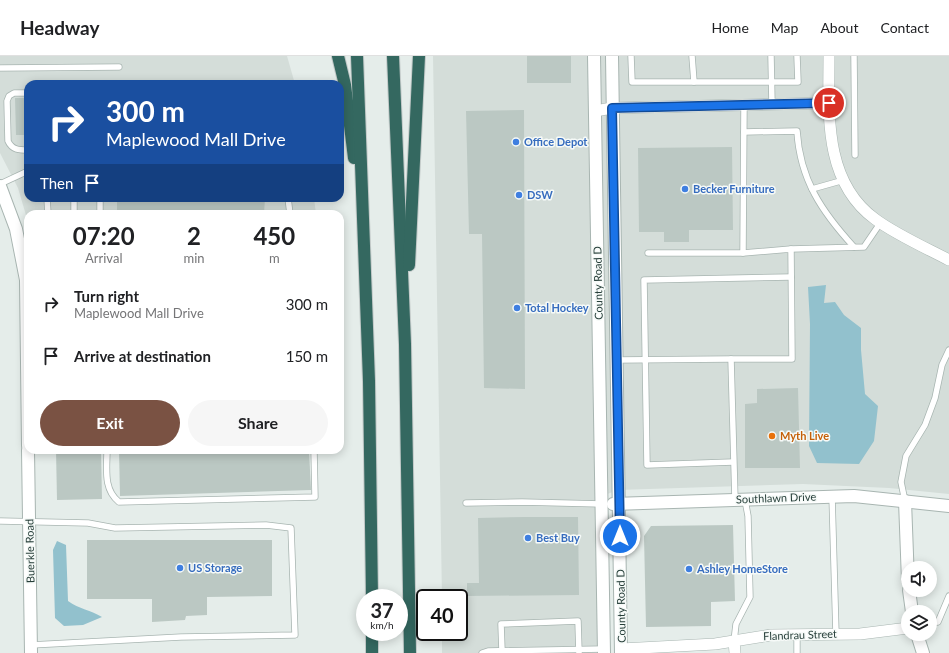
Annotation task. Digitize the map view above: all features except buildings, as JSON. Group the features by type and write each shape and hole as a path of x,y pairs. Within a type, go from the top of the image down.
{"highway":[{"path":"338,56 344,80"},
{"path":"357,56 370,381 372,589"},
{"path":"393,56 405,344 410,653"},
{"path":"405,344 419,56"},
{"path":"344,82 364,245"},
{"path":"372,641 372,653"}],"street":[{"name":"County Road D","path":"594,56 604,651"},
{"name":"County Road D","path":"612,56 620,504 621,651"},
{"path":"829,56 829,103 832,151 844,180 856,200 874,218 949,260"},
{"path":"595,111 612,108 829,103"},
{"path":"0,185 16,229 24,268"},
{"name":"Buerkle Road","path":"28,454 31,649"},
{"name":"Southlawn Drive","path":"602,504 854,496 949,506"},
{"path":"905,501 907,561"},
{"name":"Flandrau Street","path":"621,651 715,644 771,635 884,632 901,629"},
{"path":"734,641 735,653"},
{"path":"919,641 923,653"}],"lane":[{"path":"631,56 632,82 798,82 797,56"},
{"path":"692,56 694,82"},
{"path":"770,56 772,104"},
{"path":"854,56 855,155"},
{"path":"0,68 119,66"},
{"path":"24,93 14,93 9,96 7,101 8,141 10,146 17,150 24,150"},
{"path":"743,253 744,105"},
{"path":"744,132 797,131 798,149 815,196 837,227 854,247"},
{"path":"0,185 24,173"},
{"path":"812,189 844,180"},
{"path":"648,253 743,253 864,247 881,222"},
{"path":"617,360 792,358 791,250"},
{"path":"733,462 647,465 644,280 791,277"},
{"path":"905,501 901,482 906,456 925,425 935,398 942,365 949,350"},
{"path":"731,359 733,462 740,500 748,516 750,597 736,624 734,641"},
{"path":"107,454 108,487 113,498 119,502 315,497 314,454"},
{"path":"832,496 836,634"},
{"path":"466,503 522,502 602,504"},
{"path":"1,521 88,523 115,528 266,525 291,528 295,635 181,637 31,649"},
{"path":"937,622 949,596"},
{"path":"502,651 501,624 578,621 579,651"},
{"path":"797,634 797,653"},
{"path":"482,653 502,651 604,651"}],"shaded area":[{"path":"0,56 287,56 294,80 24,80 24,202 314,202 316,210 24,210 18,188 0,153"},
{"path":"433,56 949,56 949,494 889,488 803,484 618,490 602,496 605,653 442,653 442,641 468,641 468,589 442,589"}],"water":[{"path":"826,285 824,303 835,302 844,315 861,328 861,350 865,394 878,406 874,441 859,464 817,463 809,446 810,324 808,287"},
{"path":"57,541 66,545 68,601 102,617 83,625 64,626 55,618 53,550"}],"place":[{"name":"Office Depot","path":"516,142"},
{"name":"Becker Furniture","path":"685,189"},
{"name":"DSW","path":"519,195"},
{"name":"Total Hockey","path":"517,308"},
{"name":"Myth Live","path":"772,436"},
{"name":"Best Buy","path":"528,538"},
{"name":"US Storage","path":"180,568"},
{"name":"Ashley HomeStore","path":"689,569"}],"route":[{"path":"620,536 612,108 829,103"}]}
